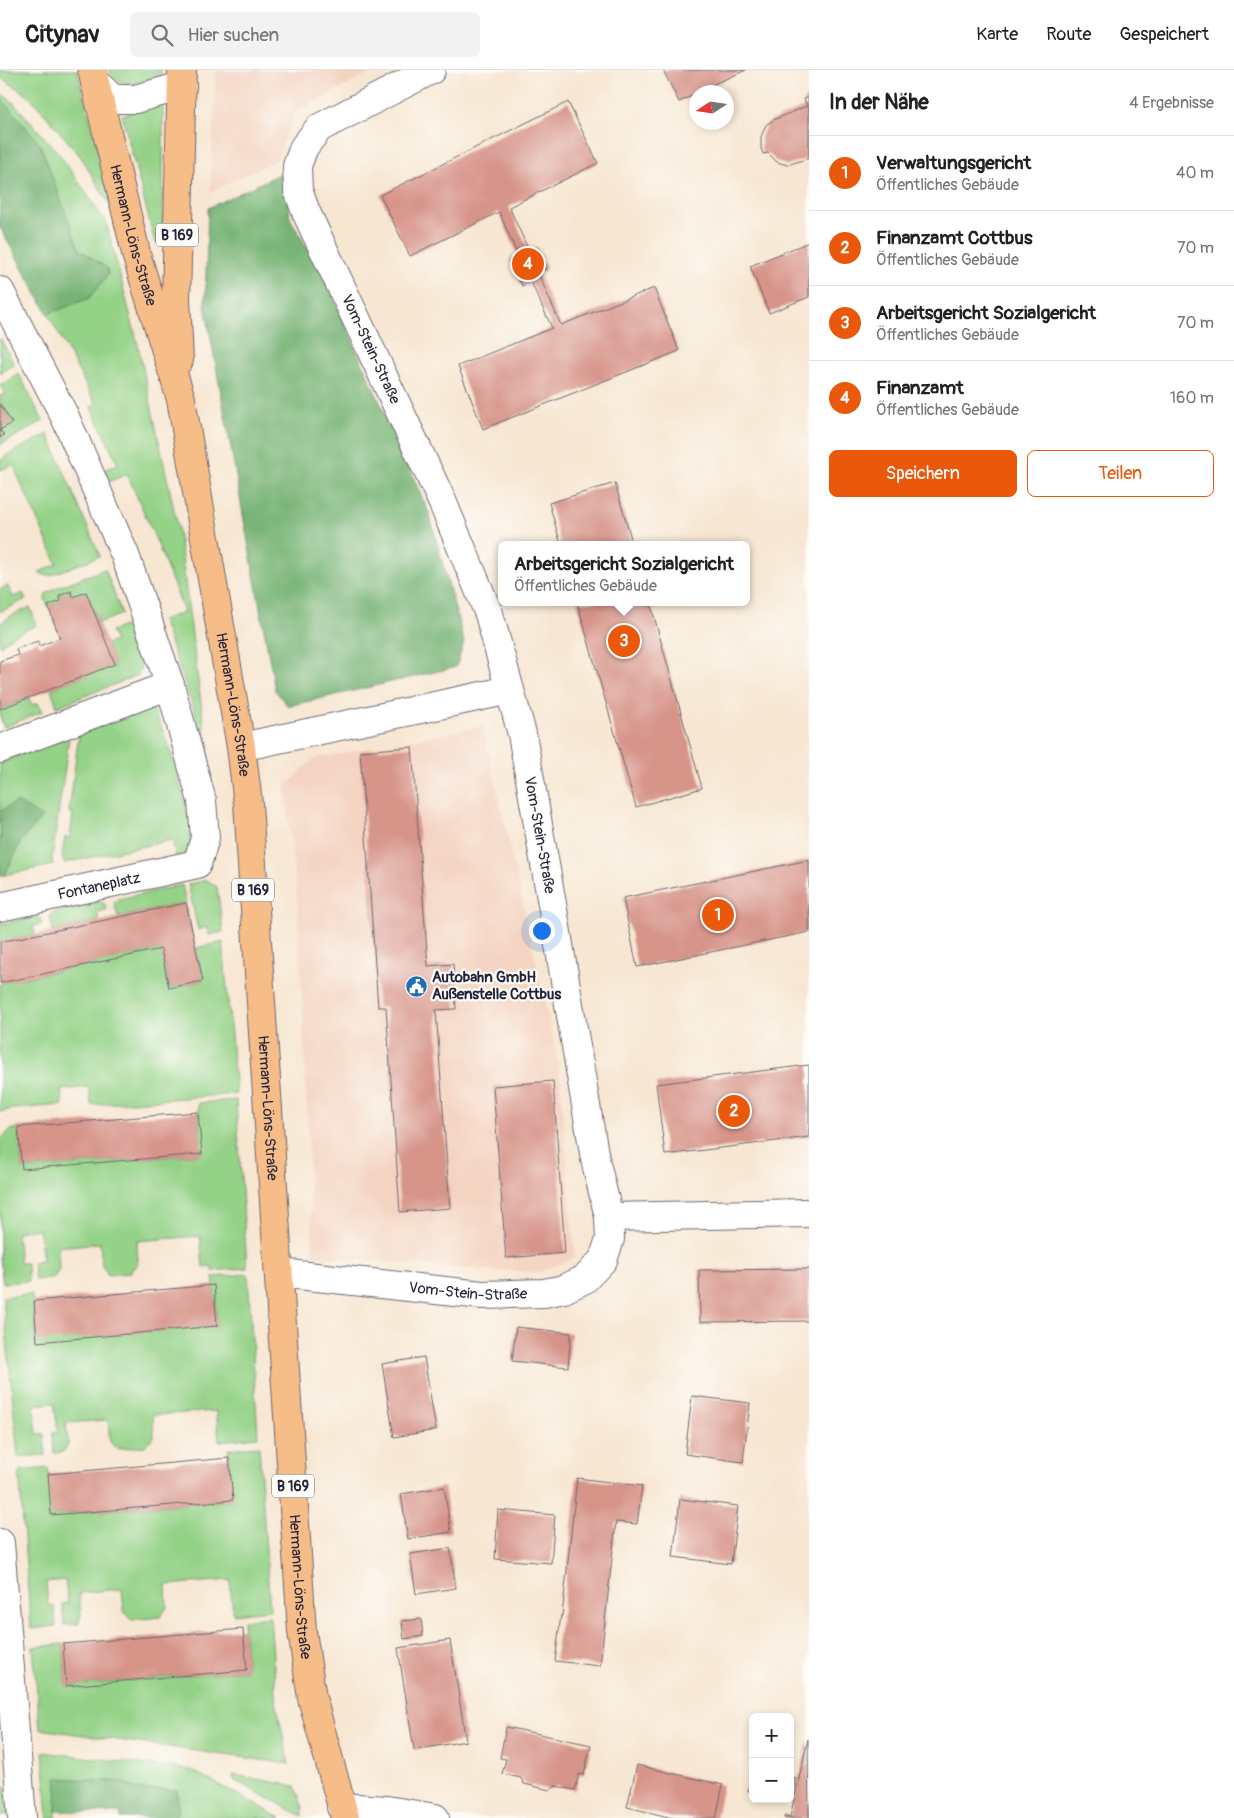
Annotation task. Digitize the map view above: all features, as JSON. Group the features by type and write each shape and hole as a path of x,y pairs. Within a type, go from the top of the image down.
{"main road":[{"name":"Hermann-Löns-Straße","path":"93,76 137,257 181,399"},
{"name":"Hermann-Löns-Straße","path":"182,78 176,298 181,399 241,747 248,803 302,1631 312,1698 343,1812"}],"street":[{"name":"Vom-Stein-Straße","path":"280,1273 482,1295 544,1293 564,1289 585,1278 603,1260 610,1239 609,1217 595,1159 556,921 522,734 489,614 442,501 306,212 298,190 297,166 304,147 319,128 431,70"},
{"path":"93,76 113,99 135,99 182,78"},
{"path":"0,291 65,417 125,555 170,684 0,748"},
{"name":"Fontaneplatz","path":"0,907 197,864 205,838 202,801 170,684"},
{"path":"241,747 510,690"},
{"path":"609,1217 809,1213"},
{"path":"0,1543 6,1702 22,1818"},
{"path":"343,1812 387,1810 435,1818"}],"shaded area":[{"path":"216,70 376,70 296,112 276,160 210,192"},
{"path":"483,726 558,1061 575,1258 540,1272 478,1270 313,1256 298,908 285,787 313,759"}],"green space":[{"path":"0,70 77,70 115,214 81,157 30,97 0,77"},
{"path":"109,70 161,70 162,75 139,82 126,83 114,77"},
{"path":"0,93 13,102 60,155 106,222 138,345 178,528 213,794 195,712 162,620 184,612 157,542 127,474 106,483 101,471 118,464 91,407 96,404 0,227"},
{"path":"0,97 40,144 79,249 107,268 108,275 89,298 48,314 0,227"},
{"path":"163,105 163,241 155,243 122,115"},
{"path":"284,172 290,218 325,279 429,513 464,642 456,667 288,706 275,690 205,306 208,208"},
{"path":"0,338 14,364 0,373"},
{"path":"19,374 43,421 0,445 0,430 12,422 0,404 0,396 5,393 0,386"},
{"path":"48,434 100,556 51,575 43,575 39,572 57,564 13,465 0,470 0,461 5,456"},
{"path":"105,569 122,614 99,623 86,592 73,597 71,592 60,595 61,601 48,606 45,599 46,594 55,588"},
{"path":"8,586 13,597 23,593 26,599 0,612 0,589"},
{"path":"30,607 37,625 12,636 0,646 0,624 9,617"},
{"path":"127,625 142,665 138,675 57,707 51,689 114,664 107,644 115,641 111,631"},
{"path":"29,698 32,705 38,703 42,712 4,727 0,717 0,709"},
{"path":"146,705 153,709 164,734 181,786 191,831 192,843 189,851 177,860 172,840 64,863 62,857 65,837 70,838 73,813 69,812 79,733"},
{"path":"66,737 69,739 52,858 53,865 0,876 0,763"},
{"path":"17,802 42,817 21,841 5,875 0,876 0,811"},
{"path":"207,880 217,887 223,932 209,935 206,927 198,930 188,884"},
{"path":"182,885 186,903 118,917 114,903 118,899"},
{"path":"100,902 105,904 106,911 97,912 99,921 53,931 50,916 52,913"},
{"path":"37,916 42,924 33,926 35,935 0,942 0,924"},
{"path":"223,942 236,1094 91,1105 89,1087 61,1090 63,1105 13,1109 0,1112 0,983 161,949 169,988 203,981 196,948"},
{"path":"236,1100 247,1268 212,1271 212,1266 203,1267 200,1236 137,1241 138,1263 129,1273 108,1275 102,1265 100,1243 58,1247 59,1269 54,1278 35,1280 33,1262 43,1261 39,1229 17,1232 20,1263 27,1263 28,1281 3,1283 0,1257 0,1140 8,1132 18,1127 22,1169 201,1154 198,1103"},
{"path":"248,1274 258,1437 219,1441 216,1411 153,1415 154,1437 145,1446 117,1449 110,1442 108,1420 66,1423 68,1445 63,1452 54,1453 52,1433 58,1432 54,1403 34,1405 37,1434 44,1434 46,1455 18,1457 3,1297 32,1294 37,1341 217,1326 213,1277"},
{"path":"259,1446 270,1610 233,1614 230,1580 166,1585 167,1607 161,1617 131,1620 124,1611 122,1589 79,1593 81,1615 78,1624 64,1625 62,1604 68,1603 65,1580 46,1582 48,1606 54,1605 56,1626 31,1629 19,1471 48,1468 52,1515 232,1500 228,1449"},
{"path":"270,1617 277,1707 289,1764 40,1729 33,1647 63,1644 66,1686 247,1670 243,1620"},
{"path":"43,1752 191,1770 281,1818 173,1818 178,1812 177,1790 137,1790 123,1782 57,1779 56,1818 48,1818"},
{"path":"233,1775 295,1786 303,1808 302,1816 234,1780"},
{"path":"0,1777 6,1790 9,1814 0,1815"},
{"path":"57,1778 123,1782 137,1790 177,1790 178,1812 173,1818 121,1818 121,1813 56,1811"}],"building":[{"path":"663,70 746,70 712,85 689,85 689,97 679,102"},
{"path":"809,97 809,158 787,165 777,162 768,153 763,154 761,137 766,125 773,120 807,106 804,99"},
{"path":"568,102 598,163 509,207 529,251 537,248 546,269 538,273 561,325 654,288 679,351 483,429 458,366 552,328 531,282 522,286 510,260 518,256 499,212 410,256 380,195"},
{"path":"809,242 809,297 769,313 750,266"},
{"path":"0,404 12,423 0,430"},
{"path":"0,430 4,435 0,438"},
{"path":"615,483 632,541 560,541 549,503"},
{"path":"71,591 73,597 86,592 115,664 0,709 0,661 18,655 16,649 38,641 39,646 60,638 48,606 61,601 59,596"},
{"path":"578,606 651,606 702,788 636,807"},
{"name":"Autobahn GmbH Außenstelle Cottbus","path":"412,747 428,966 453,964 456,1009 436,1010 450,1208 400,1212 386,1007 378,1007 360,751"},
{"path":"809,860 809,932 637,967 623,898"},
{"path":"186,903 203,981 169,988 161,949 0,983 0,942"},
{"path":"809,1065 809,1137 665,1155 656,1084"},
{"path":"553,1081 565,1253 506,1258 493,1086"},
{"path":"198,1112 202,1154 22,1169 18,1127"},
{"path":"809,1269 809,1321 700,1322 699,1270"},
{"path":"214,1285 217,1326 37,1342 34,1301"},
{"path":"516,1327 571,1333 568,1367 512,1361"},
{"path":"424,1357 436,1430 394,1437 382,1364"},
{"path":"692,1396 750,1403 743,1462 685,1454"},
{"path":"229,1458 233,1500 51,1515 48,1474"},
{"path":"577,1478 642,1486 637,1524 616,1522 600,1666 555,1661 562,1616"},
{"path":"444,1487 451,1532 408,1539 401,1494"},
{"path":"680,1499 738,1506 731,1564 673,1557"},
{"path":"498,1510 555,1515 551,1563 495,1559"},
{"path":"450,1548 456,1588 416,1594 410,1554"},
{"path":"421,1619 423,1636 404,1639 402,1621"},
{"path":"243,1629 247,1670 66,1686 63,1644"},
{"path":"450,1640 466,1741 414,1750 398,1648"},
{"path":"506,1727 591,1745 584,1775 579,1774 575,1790 556,1786 550,1790 524,1784 521,1778 502,1774 506,1759 500,1758"},
{"path":"808,1739 809,1818 784,1818 785,1815 790,1817"},
{"path":"637,1765 723,1785 716,1818 673,1818 627,1807"}],"place":[{"name":"Finanzamt","path":"528,264"},
{"name":"Arbeitsgericht Sozialgericht","path":"624,641"},
{"name":"Verwaltungsgericht","path":"718,915"},
{"name":"Autobahn GmbH Außenstelle Cottbus","path":"416,986"},
{"name":"Finanzamt Cottbus","path":"734,1111"}]}
